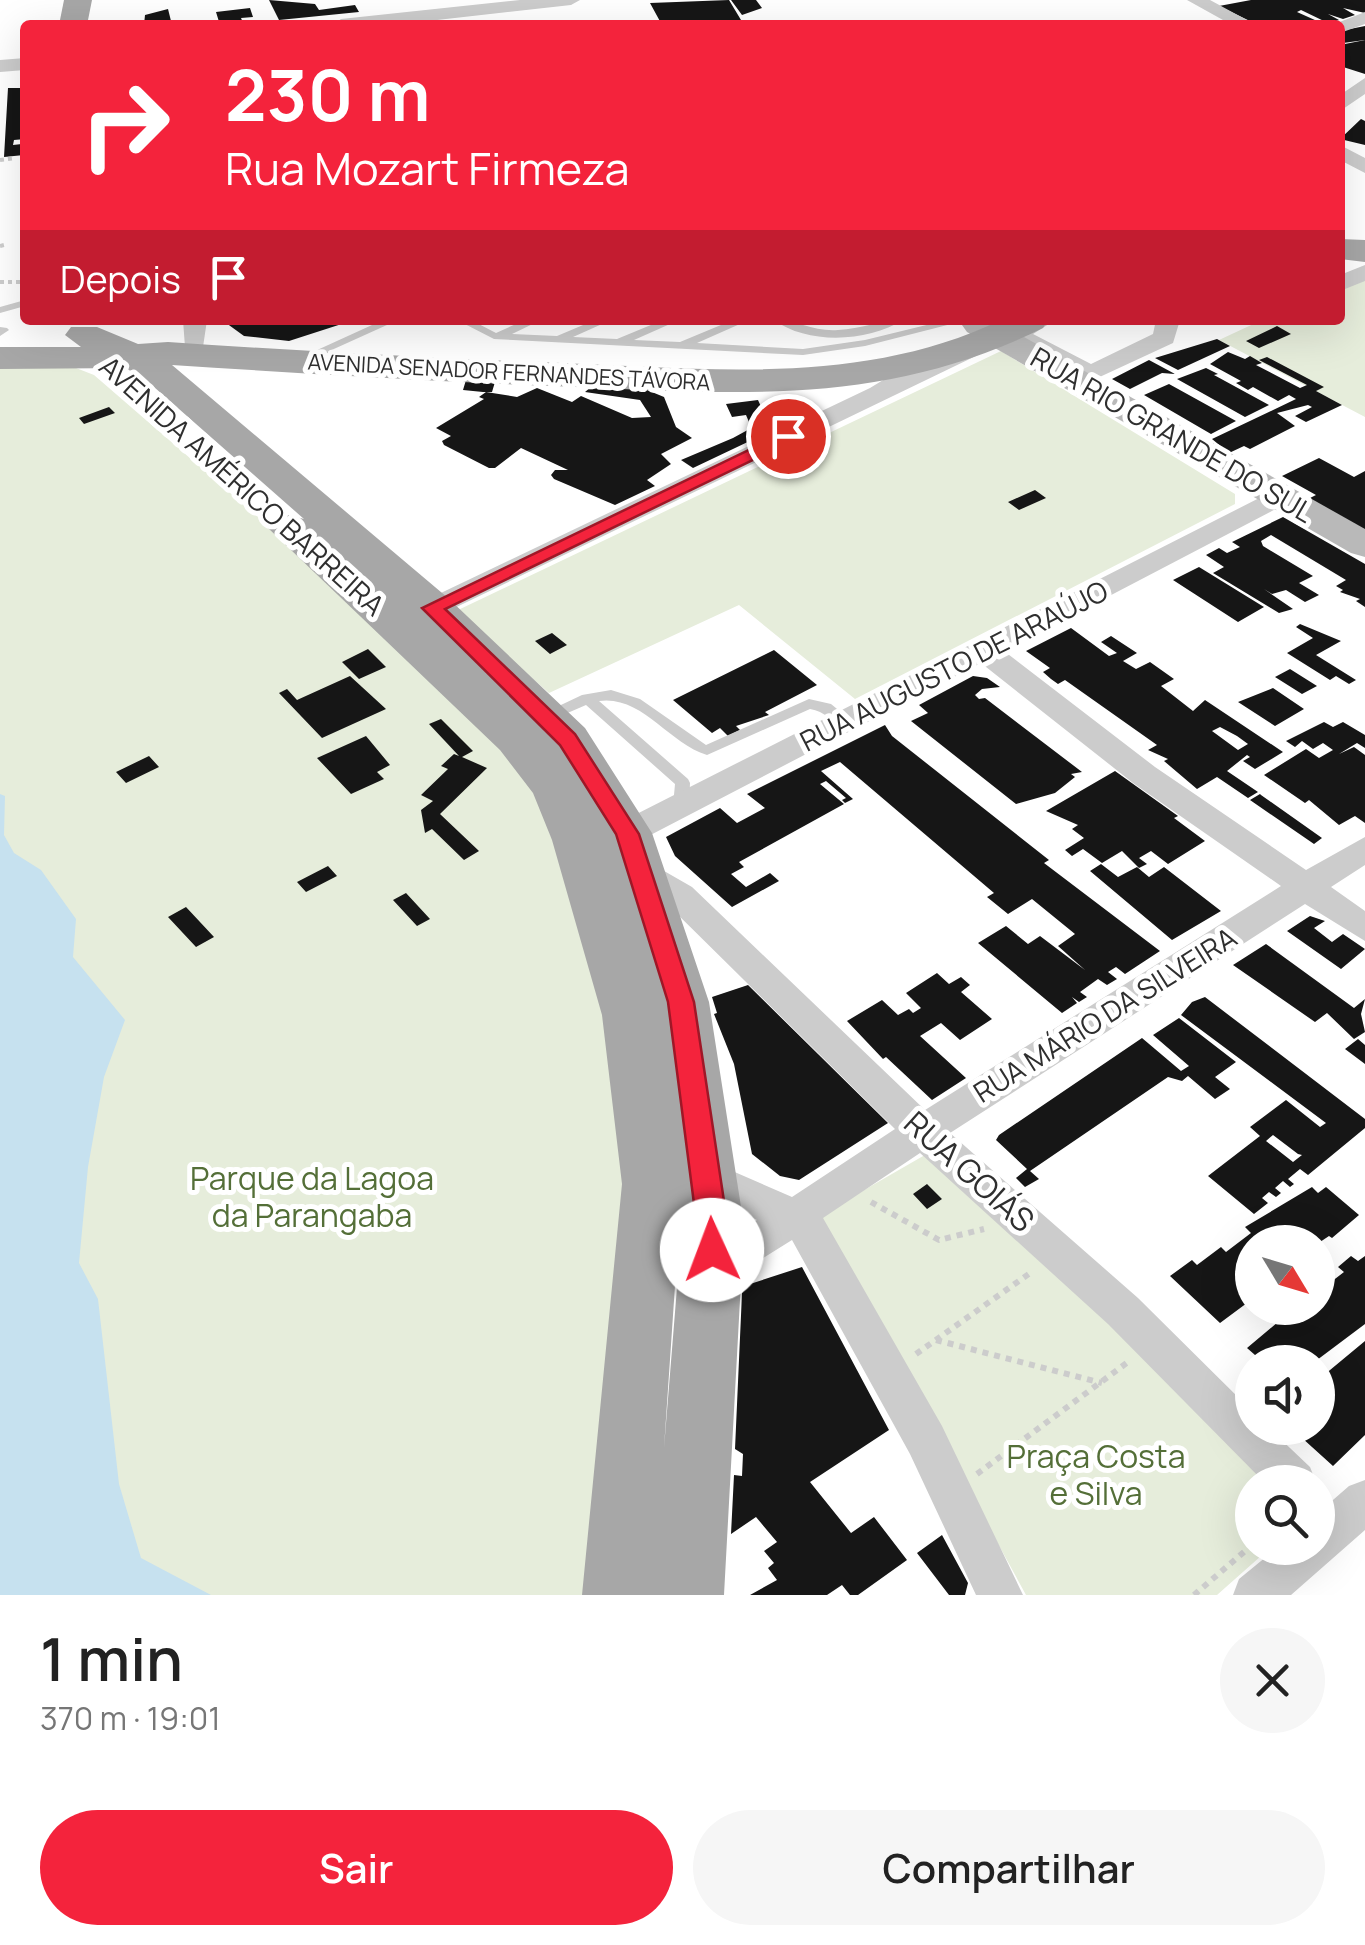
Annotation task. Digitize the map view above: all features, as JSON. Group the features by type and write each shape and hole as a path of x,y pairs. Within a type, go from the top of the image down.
{"main road":[{"name":"AVENIDA SENADOR FERNANDES TÁVORA","path":"98,342 194,331 321,351 757,372 898,354 986,326"},
{"name":"AVENIDA SENADOR FERNANDES TÁVORA","path":"98,342 168,353 767,383 910,367 986,326"},
{"path":"5,327 98,342"},
{"name":"AVENIDA AMÉRICO BARREIRA","path":"98,342 168,379 432,608 566,708 577,753 633,851 681,1002 707,1176 713,1226 688,1595"},
{"name":"AVENIDA AMÉRICO BARREIRA","path":"98,342 490,711 556,788 578,840 630,1015 652,1184 618,1595"}],"street":[{"path":"387,20 571,0"},
{"path":"1207,1 1238,20"},
{"path":"1348,111 1365,84"},
{"path":"1032,325 1018,332 1018,336 1090,374 1164,338 1167,325"},
{"path":"859,402 919,378 986,326"},
{"name":"RUA RIO GRANDE DO SUL","path":"986,326 1365,545"},
{"path":"432,608 859,402 902,379 910,367"},
{"name":"RUA AUGUSTO DE ARAÚJO","path":"633,851 681,806 1280,496"},
{"path":"985,651 1144,775 1310,886 1365,928"},
{"name":"RUA MÁRIO DA SILVEIRA","path":"710,1274 922,1130 1365,849"},
{"name":"RUA GOIÁS","path":"633,851 922,1130 1123,1312 1277,1465"},
{"path":"707,1176 770,1208 796,1215 812,1234 926,1440 1000,1595"},
{"path":"1256,1595 1287,1565"}],"lane":[{"path":"321,351 381,325"},
{"path":"473,325 494,336 677,348 824,350 986,326"},
{"path":"494,336 522,325"},
{"path":"554,340 592,325"},
{"path":"616,344 661,325"},
{"path":"677,348 731,325"},
{"path":"788,325 803,334 856,331 877,325"},
{"path":"845,325 856,331"},
{"path":"566,708 602,692 628,695 694,746 706,750 809,704 819,704 846,722"},
{"path":"566,708 683,783 681,806"}],"path":[{"path":"0,160 15,158"},
{"path":"881,1190 865,1199 939,1240 996,1226"},
{"path":"908,1359 1040,1267"},
{"path":"936,1340 1102,1382"},
{"path":"1116,1348 1143,1375"},
{"path":"965,1460 974,1476 1129,1361"},
{"path":"1194,1595 1235,1560"}],"green space":[{"path":"1365,272 1365,417 1219,340 1251,325 1345,325 1345,282"},
{"path":"1001,351 1235,494 1235,504 855,699 739,605 549,693 456,611"},
{"name":"Parque da Lagoa da Parangaba","path":"0,365 76,368 94,375 393,634 540,786 550,835 570,866 607,1020 627,1174 589,1595 0,1595"},
{"name":"Praça Costa e Silva","path":"937,1148 1254,1465 1235,1465 1235,1565 1251,1565 1217,1595 1026,1595 819,1216"}],"water":[{"path":"0,794 5,796 4,835 14,853 41,870 76,919 73,957 125,1020 104,1077 88,1167 79,1263 98,1299 119,1484 141,1558 211,1595 0,1595"}],"building":[{"path":"269,0 315,4 319,10 355,5 359,12 279,20"},
{"path":"729,0 741,20 659,20 650,3"},
{"path":"731,0 756,0 762,8 742,15"},
{"path":"1251,0 1365,0 1365,13 1343,8 1355,15 1343,19 1328,14 1339,20 1322,20 1301,10 1297,12 1315,20 1248,20 1219,6"},
{"path":"250,8 253,17 218,20 216,12"},
{"path":"168,9 171,20 144,20 145,15"},
{"path":"1365,26 1365,40 1345,43 1345,30"},
{"path":"1365,40 1365,74 1345,68 1345,44"},
{"path":"8,88 20,88 20,139 14,140 13,145 20,144 20,155 4,157"},
{"path":"1361,119 1365,121 1365,145 1345,140 1345,134"},
{"path":"229,325 339,325 289,341 244,336"},
{"path":"1277,326 1291,334 1259,348 1246,341"},
{"path":"1217,339 1230,346 1178,370 1155,358"},
{"path":"1228,352 1245,359 1250,356 1262,363 1256,365 1300,388 1307,385 1259,360 1267,357 1324,387 1316,391 1342,405 1306,422 1295,416 1312,407 1308,405 1277,413 1295,426 1250,449 1244,446 1229,453 1212,439 1296,399 1289,395 1278,401 1253,387 1248,390 1236,383 1241,381 1210,364"},
{"path":"1149,360 1175,374 1162,373 1130,389 1112,379"},
{"path":"1206,368 1269,405 1245,417 1177,379"},
{"path":"466,380 495,382 492,392 483,392 463,390"},
{"path":"1169,384 1236,421 1211,434 1144,395"},
{"path":"591,387 647,390 664,397 676,427 692,438 661,454 671,464 647,480 655,486 615,505 554,479 551,475 555,470 568,470 521,448 495,468 489,468 444,445 442,441 451,436 436,428 484,399 479,397 486,392 517,397 537,388 572,402 581,396 632,418 651,417 640,400 585,392"},
{"path":"793,398 798,408 794,412 778,414 768,402"},
{"path":"758,400 767,420 749,422 746,415 732,417 726,404"},
{"path":"109,407 115,413 84,424 79,418"},
{"path":"754,422 769,432 693,468 681,460 733,438 755,426"},
{"path":"1319,458 1354,477 1365,471 1365,532 1308,499 1316,495 1282,476"},
{"path":"1035,490 1046,498 1019,510 1008,502"},
{"path":"1283,517 1365,564 1365,607 1356,601 1360,599 1340,592 1343,590 1336,586 1346,580 1271,535 1261,541 1263,546 1313,576 1299,583 1319,595 1305,602 1286,590 1272,594 1264,589 1293,609 1279,613 1213,573 1224,567 1206,555 1219,548 1227,553 1240,547 1232,542"},
{"path":"1199,567 1264,607 1238,622 1173,580"},
{"path":"1300,624 1341,641 1316,655 1356,680 1349,684 1336,676 1330,680 1287,653 1313,638 1296,627"},
{"path":"1071,628 1109,656 1117,653 1101,642 1111,636 1137,653 1123,661 1136,669 1150,662 1174,679 1161,686 1193,711 1205,700 1283,752 1255,769 1243,761 1250,757 1247,755 1227,771 1258,792 1248,798 1217,777 1197,789 1164,761 1168,759 1148,750 1157,745 1065,680 1058,684 1051,679 1043,672 1050,668 1026,651","holes":["1220,727 1248,744 1238,750 1212,731"]},
{"path":"552,633 567,645 550,654 535,641"},
{"path":"368,649 386,667 359,679 342,662"},
{"path":"774,650 817,685 765,712 769,715 736,726 740,730 728,736 720,728 712,733 673,700"},
{"path":"1290,669 1317,686 1302,694 1275,677"},
{"path":"350,676 386,709 322,738 279,693 287,689 297,700"},
{"path":"973,676 987,678 1000,687 982,689 975,695 979,699 985,698 1082,772 1071,774 1075,777 1055,793 1016,804 911,721 928,713 919,705"},
{"path":"1273,688 1304,709 1275,726 1238,702"},
{"path":"441,719 473,751 462,757 487,768 440,814 479,851 464,860 432,829 425,833 421,810 433,801 421,795 448,769 441,766 454,754 459,756 429,724"},
{"path":"1324,722 1333,727 1343,722 1365,735 1365,748 1357,743 1339,754 1354,747 1365,755 1365,823 1355,816 1339,825 1309,800 1305,803 1264,775 1306,749 1319,758 1333,750 1323,743 1313,749 1302,741 1295,747 1286,741"},
{"path":"885,725 892,736 1049,860 1044,863 1160,951 1125,974 1116,967 1108,972 1117,979 1107,985 1098,979 1080,992 1087,997 1079,1002 1072,997 1077,1003 1062,1013 978,943 1006,926 1028,944 1040,936 1085,970 1058,946 1075,934 1032,899 1008,914 987,897 994,893 840,762 821,771 853,799 845,803 842,800 846,798 826,781 820,784 844,804 739,862 744,867 731,874 746,887 770,873 779,881 732,907 675,856 666,837 720,808 737,823 765,808 747,794"},
{"path":"366,736 390,765 377,772 384,779 351,794 317,758"},
{"path":"149,756 159,767 126,783 116,772"},
{"path":"1115,771 1178,816 1174,818 1205,841 1168,864 1151,851 1139,858 1147,864 1139,868 1122,851 1102,863 1083,849 1072,856 1065,850 1084,838 1072,829 1078,825 1046,811"},
{"path":"1260,794 1322,838 1314,844 1250,800"},
{"path":"1101,864 1118,877 1137,867 1149,877 1164,867 1221,911 1172,940 1090,871"},
{"path":"328,866 337,876 306,892 297,882"},
{"path":"406,893 430,919 417,926 393,900"},
{"path":"186,907 214,937 196,947 168,917"},
{"path":"1310,916 1325,921 1314,928 1332,942 1343,934 1365,949 1341,969 1287,931"},
{"path":"1266,944 1354,1008 1365,999 1361,1014 1365,1032 1354,1039 1327,1013 1315,1022 1233,965"},
{"path":"937,973 949,984 961,977 970,985 961,992 992,1019 960,1040 941,1023 920,1036 966,1078 932,1100 886,1057 883,1059 847,1021 882,1000 898,1015 909,1009 913,1013 921,1008 906,993"},
{"path":"748,985 888,1123 799,1180 780,1176 752,1154 734,1064 714,1014 717,1013 712,997"},
{"path":"1205,997 1365,1119 1365,1128 1308,1175 1300,1169 1288,1179 1294,1184 1290,1187 1283,1181 1275,1188 1281,1193 1276,1197 1269,1192 1262,1198 1268,1203 1254,1214 1208,1176 1260,1136 1250,1127 1286,1100 1320,1127 1326,1123 1181,1015 1192,1002","holes":["1273,1135 1302,1155 1293,1162 1266,1141"]},
{"path":"1179,1018 1236,1062 1215,1077 1230,1089 1215,1099 1188,1076 1182,1081 1168,1077 1030,1171 1039,1179 1025,1187 1016,1178 1027,1169 996,1140 999,1135 1142,1038 1181,1071 1189,1066 1153,1035"},
{"path":"1358,1039 1365,1045 1365,1064 1345,1049"},
{"path":"927,1184 942,1199 927,1209 913,1194"},
{"path":"1312,1187 1318,1193 1326,1187 1359,1215 1335,1235 1335,1225 1248,1225"},
{"path":"1235,1245 1235,1312 1220,1323 1170,1276 1192,1260 1197,1265 1221,1247 1226,1252"},
{"path":"1351,1256 1358,1261 1365,1256 1365,1324 1335,1346 1251,1345 1274,1325 1335,1325 1335,1279 1344,1272 1338,1267"},
{"path":"802,1267 889,1430 810,1482 851,1533 874,1517 907,1560 858,1595 850,1595 842,1585 827,1595 750,1595 777,1580 768,1568 774,1563 764,1551 777,1542 756,1517 731,1534 734,1475 742,1476 743,1454 735,1449 742,1293 747,1285"},
{"path":"1365,1341 1365,1435 1332,1465 1310,1445 1335,1445 1335,1366"},
{"path":"942,1535 968,1583 965,1595 949,1595 917,1553"}],"route":[{"path":"712,1250 710,1201 681,1002 627,834 568,740 432,608 788,436"}]}
